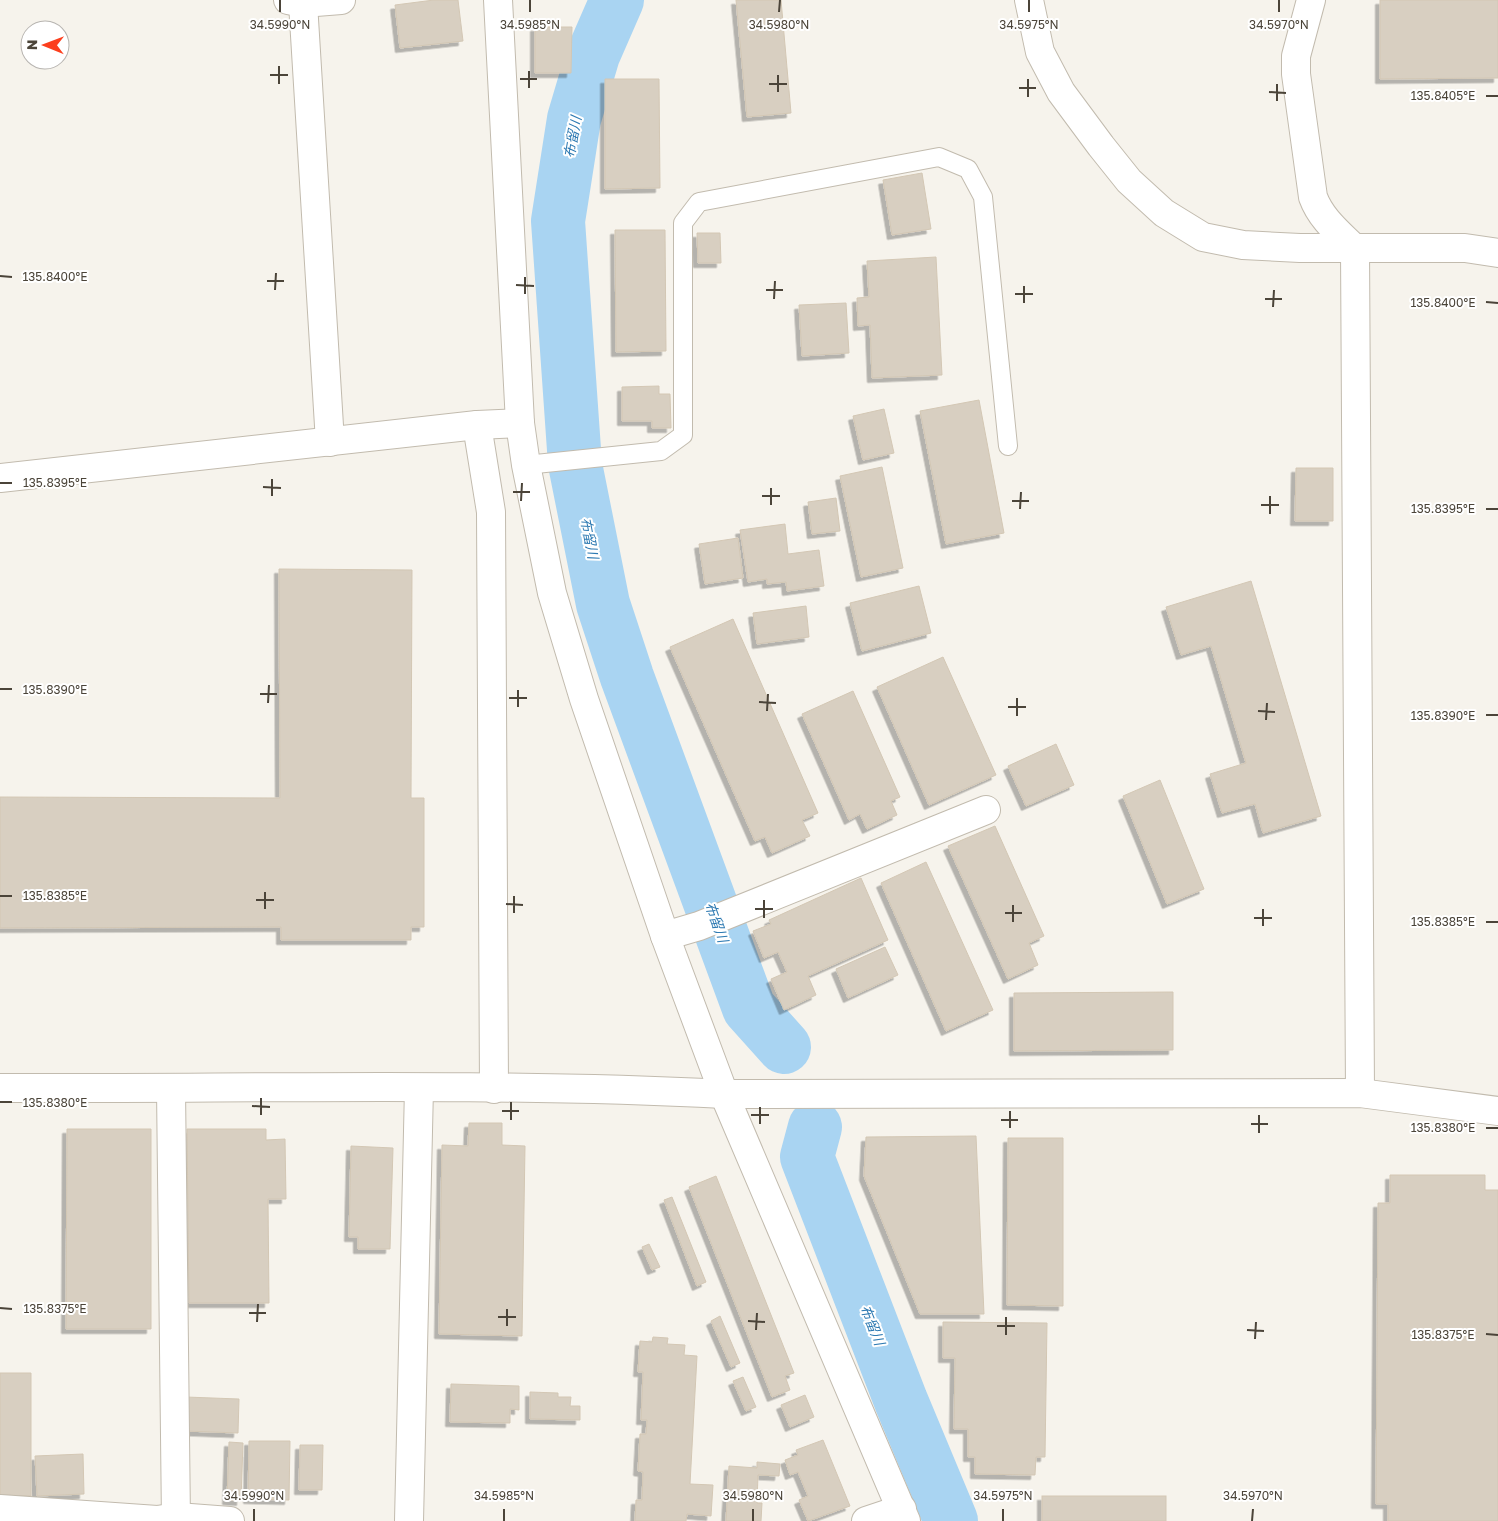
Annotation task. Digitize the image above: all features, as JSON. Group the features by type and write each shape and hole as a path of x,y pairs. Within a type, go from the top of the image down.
{"street":[{"path":"330,442 296,2 341,0"},
{"path":"498,0 520,423 526,465 552,593 584,700 666,936 724,1094 904,1515 866,1521"},
{"path":"1028,0 1040,52 1061,92 1129,181 1164,213 1203,237 1235,243 1355,249 1465,248 1498,253"},
{"path":"1311,0 1296,56 1296,74 1313,197 1322,214 1355,249 1360,1093"},
{"path":"0,478 477,425 520,423"},
{"path":"477,425 491,512 494,1089"},
{"path":"666,936 699,926 986,810"},
{"path":"0,1088 419,1088 656,1090 724,1094 1360,1093 1498,1111"},
{"path":"409,1521 419,1088"},
{"path":"171,1089 177,1519"},
{"path":"0,1509 157,1520 230,1521"}],"lane":[{"path":"526,465 661,451 683,435 683,223 699,202 939,157 968,169 983,197 1008,446"}],"building":[{"path":"434,0 458,0 463,41 400,48 395,5"},
{"path":"736,0 781,0 791,113 747,117"},
{"path":"1380,0 1498,0 1498,78 1380,79"},
{"path":"535,27 572,27 571,73 535,73"},
{"path":"605,79 659,79 660,188 605,189"},
{"path":"922,173 931,229 892,235 883,180"},
{"path":"615,230 665,230 666,351 616,352"},
{"path":"697,233 720,233 721,263 698,263"},
{"path":"936,257 942,375 872,378 870,325 858,326 857,298 869,297 867,261"},
{"path":"846,303 849,353 802,356 799,305"},
{"path":"659,386 659,394 670,394 671,428 652,428 652,421 622,421 622,387"},
{"path":"979,400 1004,533 946,544 920,411"},
{"path":"884,409 894,453 863,460 853,416"},
{"path":"882,467 903,568 861,577 840,476"},
{"path":"1296,468 1333,468 1333,521 1295,521"},
{"path":"836,498 840,531 812,534 808,502"},
{"path":"785,524 788,554 819,550 824,586 787,591 786,582 767,584 767,579 748,582 740,530"},
{"path":"738,538 743,578 705,584 699,544"},
{"path":"279,569 412,570 411,798 424,798 424,927 411,927 411,940 281,940 281,927 0,928 0,797 280,798"},
{"path":"1251,581 1321,816 1263,833 1255,804 1222,813 1210,774 1246,763 1211,646 1181,655 1166,607"},
{"path":"919,586 931,633 862,651 850,603"},
{"path":"806,606 809,637 757,644 753,613"},
{"path":"733,619 818,813 802,820 810,836 772,853 765,837 755,841 670,647"},
{"path":"943,657 996,775 929,805 877,687"},
{"path":"853,691 900,797 891,801 897,815 867,829 860,814 849,820 802,714"},
{"path":"1056,744 1074,785 1026,806 1008,766"},
{"path":"1160,780 1204,889 1167,904 1123,796"},
{"path":"995,826 1044,936 1029,943 1038,965 1008,979 948,846"},
{"path":"926,862 993,1010 946,1031 881,883"},
{"path":"861,878 888,940 808,976 816,995 784,1010 771,979 787,972 778,952 764,958 753,931 771,924 769,920"},
{"path":"885,947 898,975 848,998 836,969"},
{"path":"1173,992 1173,1050 1014,1051 1014,993"},
{"path":"469,1123 502,1123 502,1145 525,1146 522,1336 439,1334 442,1145 468,1146"},
{"path":"67,1129 151,1129 151,1329 66,1329"},
{"path":"187,1129 266,1129 266,1140 285,1139 286,1199 268,1199 269,1303 189,1303"},
{"path":"976,1136 984,1314 920,1314 864,1176 866,1137"},
{"path":"1008,1138 1063,1138 1063,1306 1007,1305"},
{"path":"351,1146 393,1148 390,1249 358,1249 358,1237 349,1237"},
{"path":"1390,1175 1485,1175 1485,1190 1498,1190 1498,1521 1388,1521 1388,1504 1376,1504 1378,1203 1390,1203"},
{"path":"716,1176 794,1373 785,1376 790,1390 772,1397 689,1187"},
{"path":"672,1197 706,1282 697,1286 664,1200"},
{"path":"649,1244 660,1267 652,1270 642,1247"},
{"path":"720,1316 740,1363 731,1367 711,1321"},
{"path":"943,1322 1047,1323 1045,1457 1036,1457 1035,1475 975,1474 975,1457 968,1457 968,1429 954,1429 955,1358 943,1358"},
{"path":"653,1337 668,1338 667,1344 685,1345 684,1355 697,1356 690,1484 713,1485 711,1516 687,1514 686,1521 635,1521 636,1500 642,1500 643,1472 638,1471 640,1434 646,1434 647,1420 641,1420 643,1372 638,1372 640,1341 652,1342"},
{"path":"0,1373 31,1373 31,1496 0,1495"},
{"path":"743,1377 756,1407 746,1411 733,1381"},
{"path":"451,1384 519,1386 519,1410 510,1409 510,1423 450,1422"},
{"path":"530,1392 558,1393 558,1397 571,1397 570,1406 580,1406 580,1420 530,1419"},
{"path":"805,1395 814,1417 790,1427 781,1405"},
{"path":"186,1397 239,1399 238,1433 185,1431"},
{"path":"823,1440 850,1506 808,1521 799,1500 808,1496 798,1472 790,1475 785,1460 798,1455 796,1450"},
{"path":"249,1441 290,1441 289,1500 248,1499"},
{"path":"229,1442 243,1443 241,1501 227,1500"},
{"path":"300,1445 323,1445 322,1490 299,1490"},
{"path":"83,1454 84,1494 37,1496 35,1456"},
{"path":"757,1462 780,1464 779,1476 758,1475 757,1503 762,1503 761,1521 726,1521 729,1466 757,1468"},
{"path":"1042,1496 1166,1496 1166,1521 1042,1521"}],"waterway":[{"name":"布留川","path":"617,0 593,55 574,119 558,221 575,464 603,604 627,677 749,1008 784,1047"},
{"name":"布留川","path":"815,1127 807,1157 901,1401 951,1521"}]}
